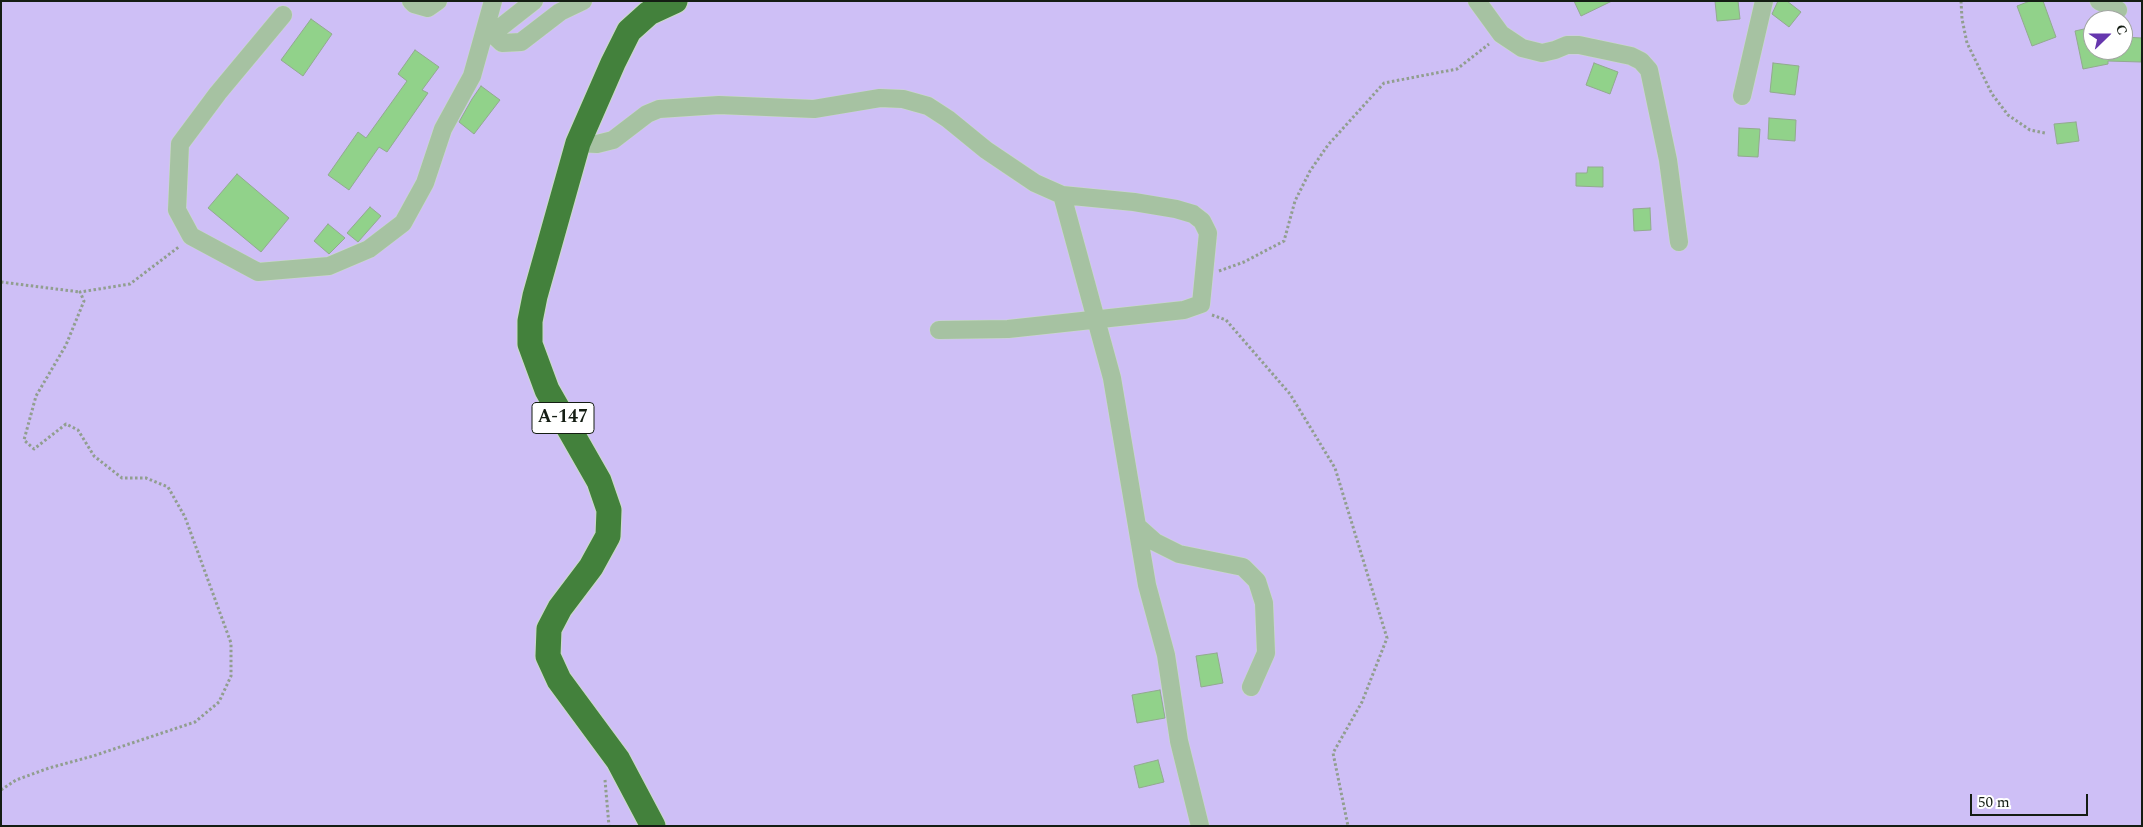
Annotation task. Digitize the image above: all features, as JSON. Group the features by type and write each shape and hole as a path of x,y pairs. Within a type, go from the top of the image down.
{"highway":[{"name":"А-147","path":"654,826 618,760 559,680 548,656 549,629 560,608 591,567 608,536 609,510 598,481 547,390 530,344 530,321 535,296 578,143 613,62 629,31 649,13 675,1"}],"lane":[{"path":"411,1 414,4 428,8 438,1"},
{"path":"283,15 218,93 180,144 177,210 191,236 258,272 329,266 369,249 403,223 425,183 443,129 472,76 489,31 492,1"},
{"path":"489,31 534,1"},
{"path":"489,31 502,44 521,42 560,12 583,1"},
{"path":"1477,1 1501,34 1522,48 1542,53 1567,45 1579,44 1631,56 1641,61 1649,70 1668,160 1679,242"},
{"path":"1742,96 1764,1"},
{"path":"2099,1 2118,10"},
{"path":"578,143 597,144 613,140 647,114 659,109 719,105 814,109 880,98 904,99 928,106 1034,183 1062,195 1134,202 1193,214 1202,221 1208,233 1201,304 1184,310 1008,329 939,330"},
{"path":"1062,195 1112,378 1147,585 1166,655 1179,741 1200,826"},
{"path":"1137,526 1155,542 1179,554 1243,567 1257,581 1264,603 1266,653 1251,687"}],"path":[{"path":"1961,1 1962,19 1967,43 1992,94 2008,115 2030,130 2045,134"},
{"path":"1204,276 1244,262 1284,241 1295,201 1310,171 1328,145 1384,83 1457,69 1501,34"},
{"path":"1,282 80,292 130,284 177,249 191,236"},
{"path":"1,790 16,780 49,768 94,756 195,722 218,702 231,676 231,643 185,517 168,487 146,478 122,478 94,456 78,430 66,424 34,449 24,440 36,396 66,345 84,301 80,292"},
{"path":"1201,304 1210,314 1226,320 1290,394 1335,468 1387,638 1362,702 1333,753 1348,826"}],"shaded area":[{"path":"1,1 2142,1 2142,826 1,826"}],"building":[{"path":"1574,1 1612,1 1581,16"},
{"path":"1715,1 1738,1 1740,19 1717,21"},
{"path":"1778,1 1787,1 1801,12 1789,27 1772,14"},
{"path":"2030,1 2043,1 2056,37 2032,46 2017,6"},
{"path":"311,19 332,34 303,76 281,60"},
{"path":"2083,29 2083,60 2133,60 2133,38 2142,38 2141,62 2108,61 2108,64 2083,69 2075,31"},
{"path":"415,50 439,67 422,90 428,93 387,152 379,147 349,190 328,175 358,132 366,138 407,81 398,74"},
{"path":"1594,63 1618,72 1610,94 1586,85"},
{"path":"1773,63 1799,66 1795,95 1770,92"},
{"path":"481,86 500,100 474,134 459,122"},
{"path":"1769,118 1796,120 1795,141 1768,139"},
{"path":"2076,122 2079,141 2057,144 2054,124"},
{"path":"1739,128 1760,129 1758,157 1738,156"},
{"path":"1588,167 1603,167 1603,187 1576,186 1576,173 1587,173"},
{"path":"237,174 289,218 261,252 208,208"},
{"path":"370,207 381,216 358,242 347,233"},
{"path":"1650,208 1651,230 1634,231 1633,209"},
{"path":"328,224 345,238 329,254 314,241"},
{"path":"1217,653 1223,683 1201,687 1196,656"},
{"path":"1160,690 1165,718 1137,723 1132,695"},
{"path":"1158,760 1164,782 1139,788 1134,766"}]}
